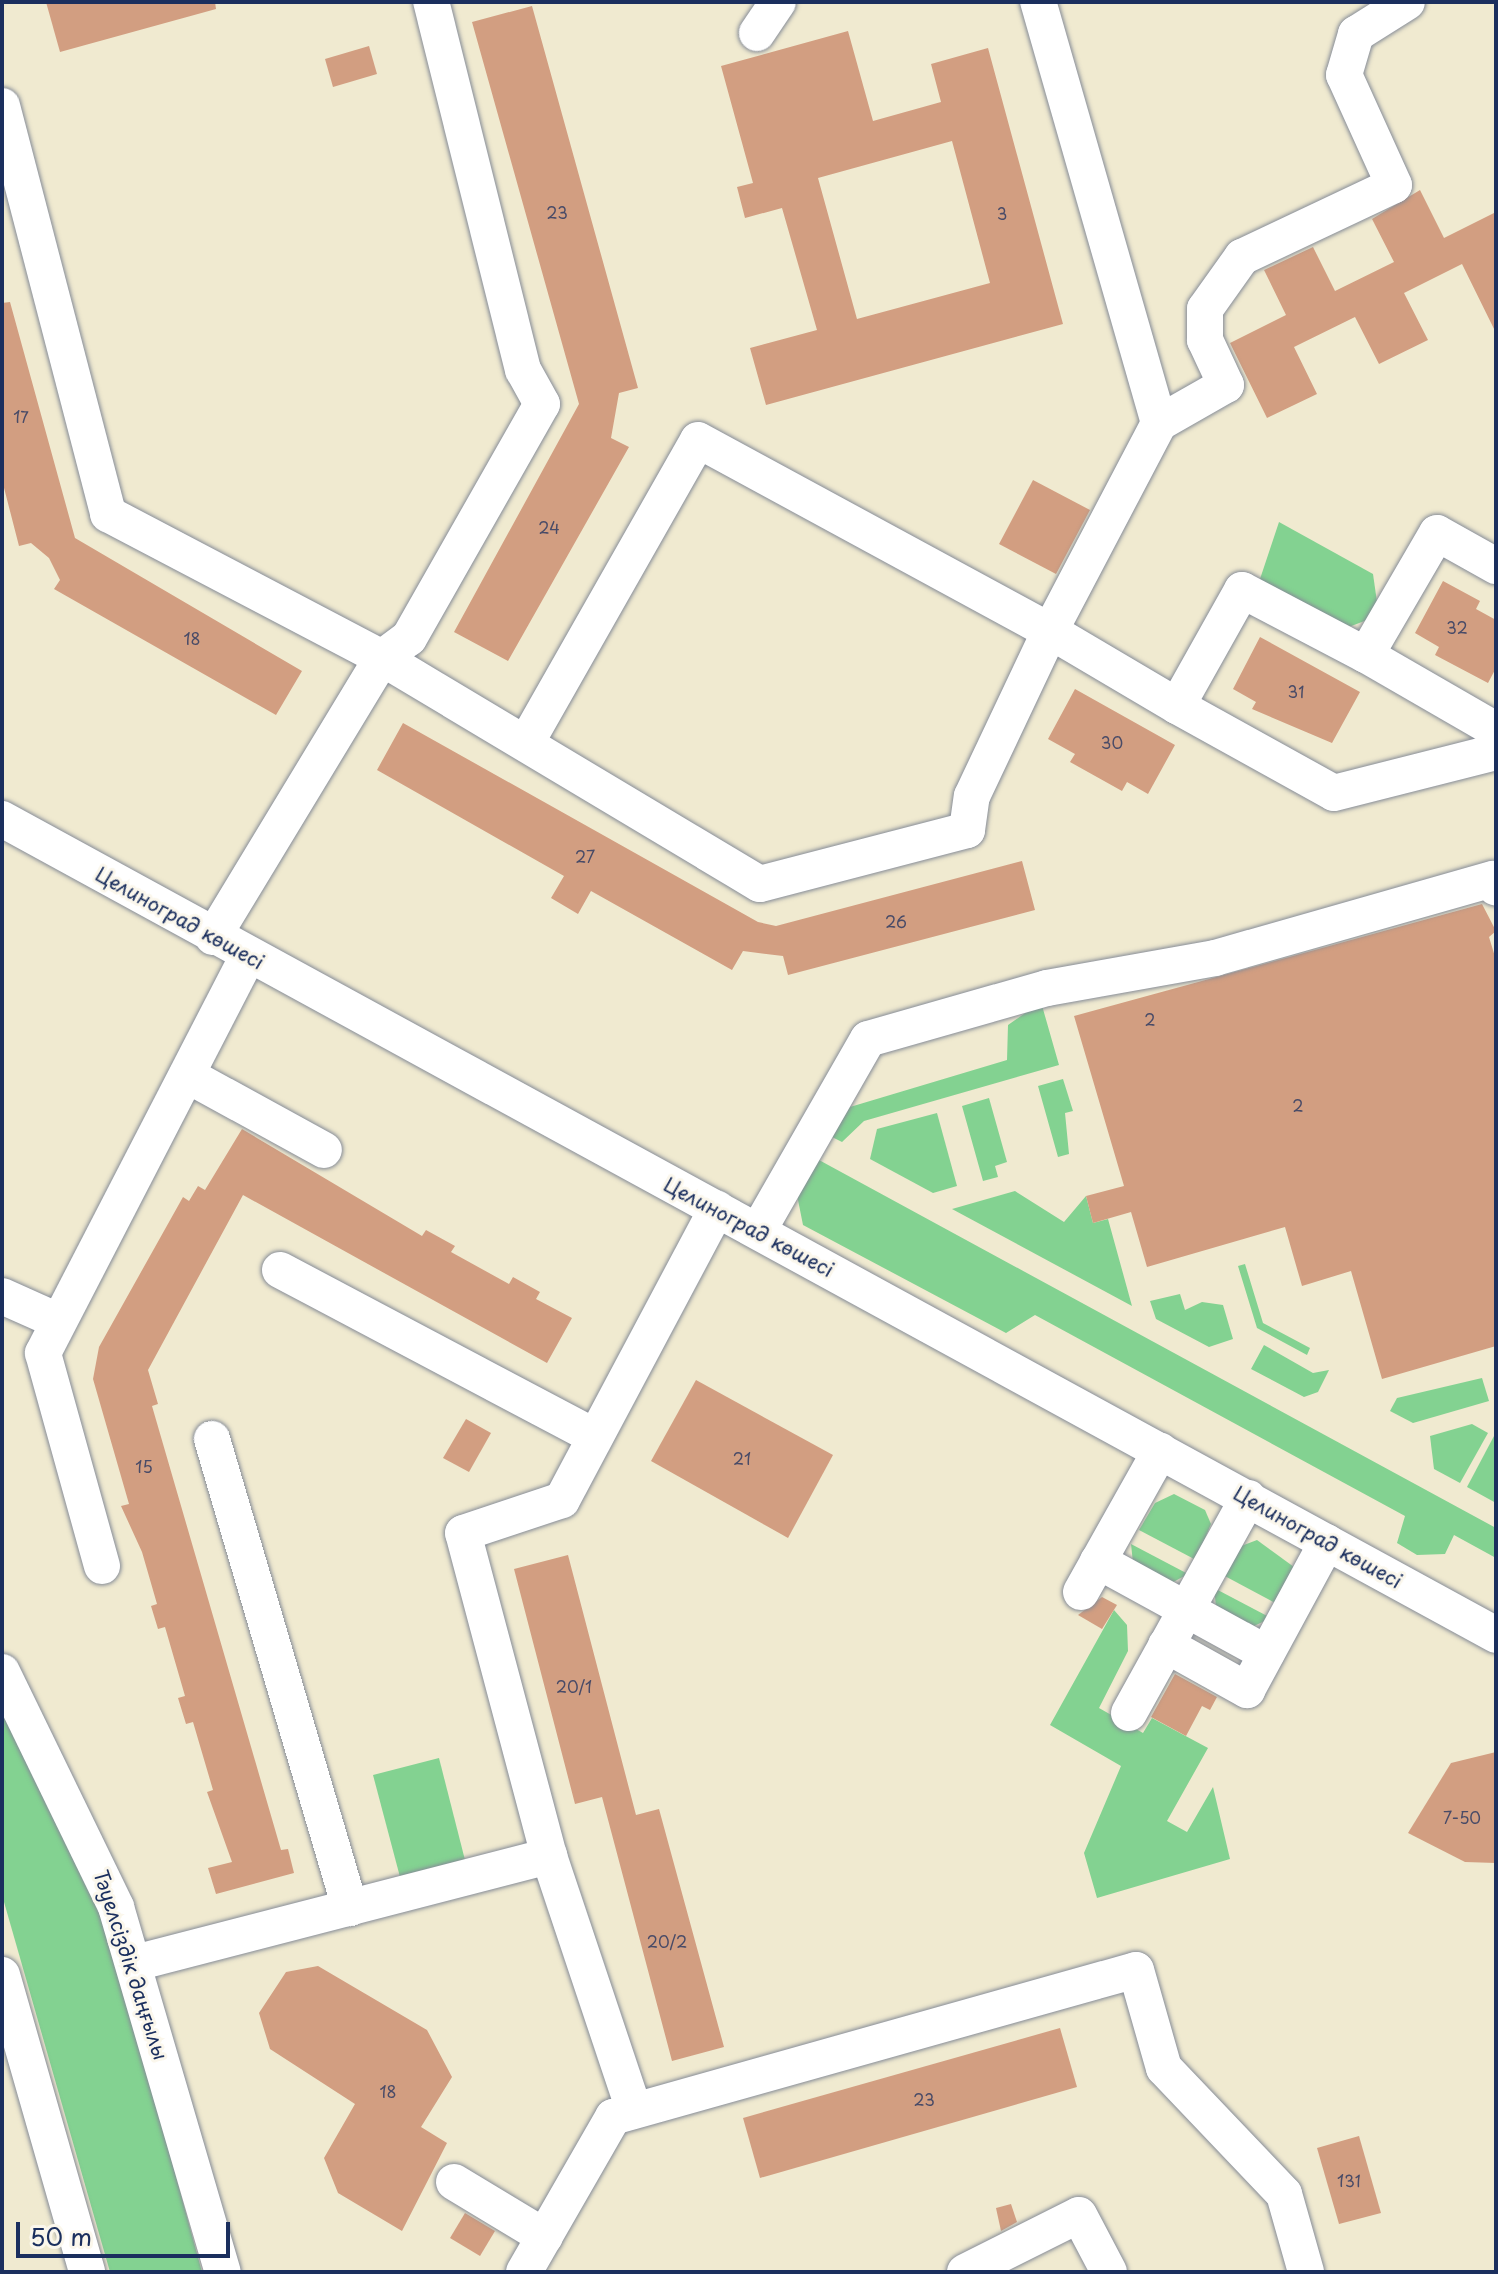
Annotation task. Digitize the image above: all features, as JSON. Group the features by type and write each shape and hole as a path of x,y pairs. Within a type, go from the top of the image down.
{"street":[{"path":"213,937 382,658 409,638 542,404 523,370 431,2"},
{"path":"757,33 778,2"},
{"path":"1038,2 1159,423"},
{"path":"2,106 108,514 382,658 760,884 967,830 972,796 1050,631 1159,423 1226,385 1205,340 1205,309 1242,257 1394,185 1344,75 1356,34 1407,2"},
{"path":"526,743 698,440 1050,631 1334,793 1496,752"},
{"path":"1366,655 1437,533 1496,566"},
{"path":"1177,706 1242,590 1366,655 1496,730"},
{"name":"Целиноград көшесі","path":"2,819 213,937 1496,1635"},
{"path":"758,1231 868,1039 1047,988 1215,958 1493,879 1496,888"},
{"path":"102,1566 43,1353 248,956"},
{"path":"187,1075 324,1150"},
{"path":"634,2110 549,1856 463,1533 562,1500 592,1435 717,1209"},
{"path":"280,1270 592,1435"},
{"path":"2,1296 58,1321"},
{"path":"212,1439 350,1908"},
{"path":"1160,1451 1090,1577 1187,1609 1266,1653"},
{"path":"1129,1713 1248,1498"},
{"path":"1166,1645 1247,1690 1327,1542"},
{"name":"Тәуелсіздік даңғылы","path":"2,1672 93,1853 135,1963 223,2272"},
{"path":"135,1963 549,1856"},
{"path":"524,2272 613,2117 1136,1970 1164,2068 1284,2194 1306,2272"},
{"path":"2,1975 87,2272"},
{"path":"454,2182 545,2237"},
{"path":"965,2272 1079,2215 1109,2272"}],"green space":[{"path":"1279,522 1373,574 1377,602 1367,620 1341,630 1258,585"},
{"path":"1041,1002 1059,1065 864,1121 842,1142 832,1137 850,1107 1007,1060 1008,1025"},
{"path":"1063,1079 1073,1111 1065,1113 1069,1154 1058,1157 1038,1086"},
{"path":"989,1098 1007,1162 995,1166 998,1177 983,1181 962,1106"},
{"path":"937,1113 957,1186 933,1193 870,1159 877,1129"},
{"path":"819,1160 1496,1528 1496,1558 1454,1535 1445,1554 1417,1555 1397,1543 1405,1516 1035,1315 1006,1333 803,1225 797,1195"},
{"path":"1015,1191 1064,1222 1086,1196 1093,1223 1108,1219 1132,1306 952,1209"},
{"path":"1245,1264 1263,1323 1310,1348 1307,1355 1257,1328 1238,1266"},
{"path":"1180,1294 1185,1310 1202,1302 1223,1305 1233,1339 1209,1347 1156,1319 1150,1301"},
{"path":"1264,1345 1313,1373 1329,1370 1318,1392 1304,1397 1251,1369"},
{"path":"1482,1378 1489,1401 1413,1423 1390,1411 1397,1398"},
{"path":"1472,1424 1488,1433 1460,1483 1434,1469 1430,1436"},
{"path":"1496,1437 1496,1503 1467,1487"},
{"path":"1174,1494 1205,1510 1211,1524 1196,1560 1139,1530 1155,1503"},
{"path":"1257,1540 1294,1567 1279,1605 1221,1574 1236,1548"},
{"path":"1131,1544 1188,1574 1166,1586 1133,1563"},
{"path":"1214,1588 1271,1618 1254,1626 1216,1607"},
{"path":"1114,1610 1127,1625 1128,1651 1099,1708 1143,1733 1152,1718 1208,1748 1167,1821 1187,1832 1213,1787 1230,1859 1097,1898 1084,1853 1121,1766 1050,1725"},
{"path":"2,1703 85,1872 118,1963 202,2272 110,2272 2,1895"},
{"path":"439,1758 465,1860 400,1877 373,1775"}],"building":[{"path":"46,2 215,2 216,9 60,52"},
{"path":"532,6 638,388 619,393 611,438 629,447 508,661 454,632 579,404 472,22"},
{"path":"848,31 873,121 941,102 931,64 988,48 1063,324 766,405 750,348 817,330 782,208 745,218 737,187 753,183 721,66","holes":["952,141 990,283 857,319 818,178"]},
{"path":"369,46 377,74 333,87 325,59"},
{"path":"1420,190 1444,238 1496,212 1496,333 1462,264 1404,293 1428,340 1379,364 1355,317 1294,347 1317,394 1267,418 1230,343 1286,315 1264,270 1313,247 1335,291 1394,262 1372,219"},
{"path":"10,302 75,538 302,671 276,715 54,589 60,580 49,558 31,543 19,546 2,480 2,303"},
{"path":"1033,480 1090,510 1056,574 999,544"},
{"path":"1443,581 1480,601 1476,609 1496,620 1496,668 1488,683 1435,655 1439,647 1415,633"},
{"path":"1260,637 1360,692 1332,743 1252,709 1256,702 1233,689"},
{"path":"1075,689 1175,745 1148,794 1127,782 1122,791 1070,762 1075,754 1048,739"},
{"path":"403,723 758,922 776,926 1022,861 1035,910 788,975 783,956 743,951 732,970 591,891 578,914 551,898 564,876 377,770"},
{"path":"1482,904 1496,931 1489,937 1496,960 1496,1346 1382,1379 1351,1271 1302,1286 1285,1227 1147,1267 1131,1212 1093,1223 1086,1196 1124,1186 1074,1016"},
{"path":"242,1129 422,1236 426,1230 455,1246 451,1252 509,1284 513,1277 540,1292 536,1299 572,1318 547,1363 243,1195 148,1370 158,1404 152,1406 281,1850 288,1849 294,1873 216,1894 208,1868 232,1862 207,1792 213,1790 193,1722 186,1724 178,1698 185,1696 165,1627 158,1629 151,1606 157,1604 142,1552 121,1506 129,1504 93,1379 99,1347 183,1197 189,1201 198,1186 205,1190"},
{"path":"696,1380 833,1455 788,1538 651,1461"},
{"path":"466,1419 491,1433 469,1472 443,1458"},
{"path":"568,1555 636,1815 659,1809 724,2047 672,2061 602,1797 575,1804 514,1569"},
{"path":"1102,1597 1117,1605 1102,1629 1078,1615"},
{"path":"1175,1674 1217,1697 1210,1710 1202,1706 1186,1736 1151,1717"},
{"path":"1496,1752 1496,1863 1465,1862 1408,1833 1451,1763"},
{"path":"318,1966 427,2030 452,2077 421,2127 447,2143 402,2231 338,2193 324,2158 355,2104 270,2049 259,2013 286,1972"},
{"path":"1060,2028 1077,2087 760,2178 743,2118"},
{"path":"1359,2136 1381,2213 1339,2224 1317,2148"},
{"path":"1011,2204 1017,2222 1001,2231 996,2208"},
{"path":"465,2213 495,2231 480,2256 450,2238"}]}
